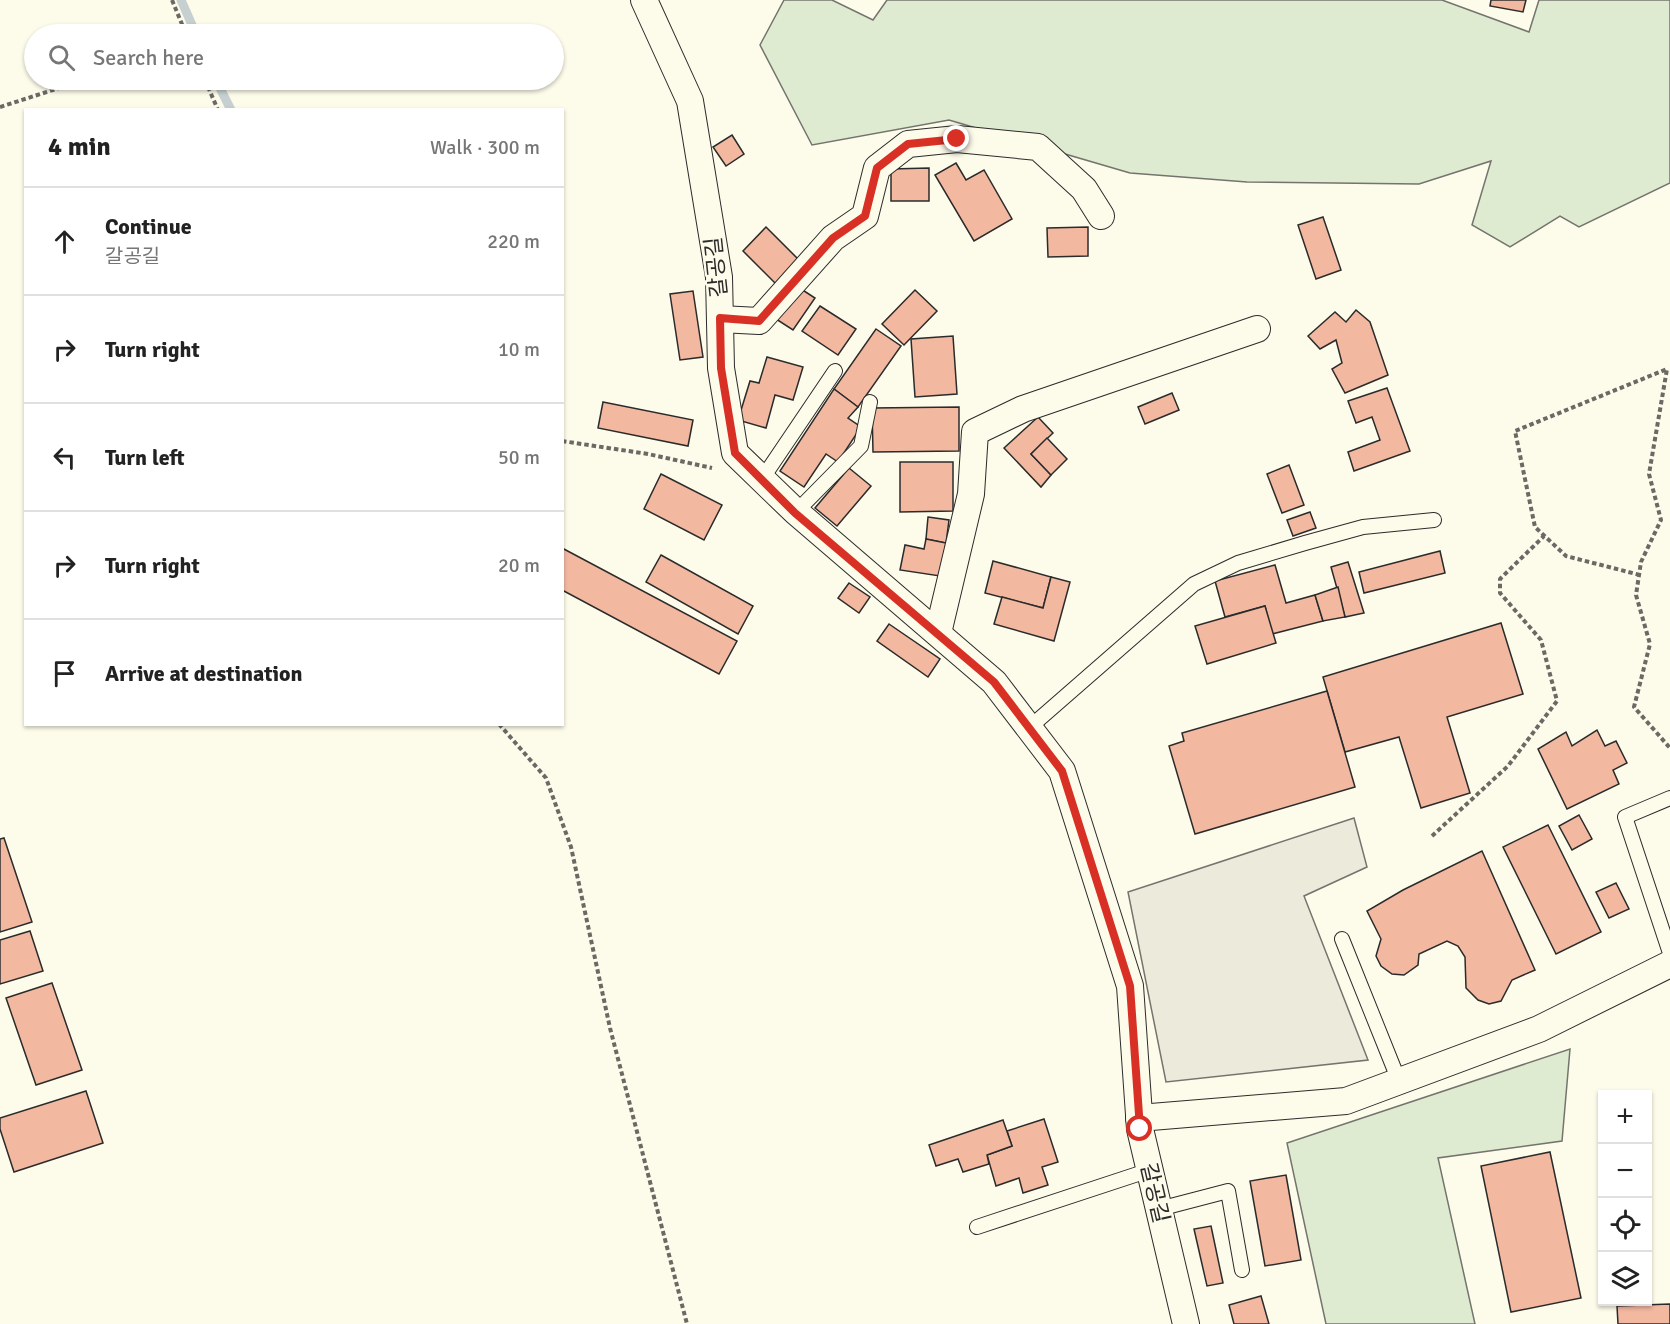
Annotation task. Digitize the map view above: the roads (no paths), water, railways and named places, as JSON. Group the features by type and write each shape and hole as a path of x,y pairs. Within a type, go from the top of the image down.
{"street":[{"name":"갈공길","path":"644,0 690,101 719,277 721,368 735,453 795,513 994,682 1062,771 1130,986 1139,1118 1149,1170 1186,1324"},
{"path":"720,318 759,321 833,238 865,216 877,168 908,144 957,139 1038,147 1084,189 1101,216"},
{"path":"938,633 971,494 975,432 1023,409 1257,328"},
{"path":"1139,1118 1346,1101 1539,1029 1670,964"}],"lane":[{"path":"762,479 835,371"},
{"path":"795,513 861,446 870,402"},
{"path":"1029,728 1194,584 1238,564 1364,527 1434,520"},
{"path":"1670,798 1625,817 1670,953"},
{"path":"1342,939 1399,1082"},
{"path":"977,1227 1149,1170"},
{"path":"1159,1209 1228,1191 1242,1270"}],"waterway":[{"path":"181,0 192,24"},
{"path":"221,90 230,108"}]}
